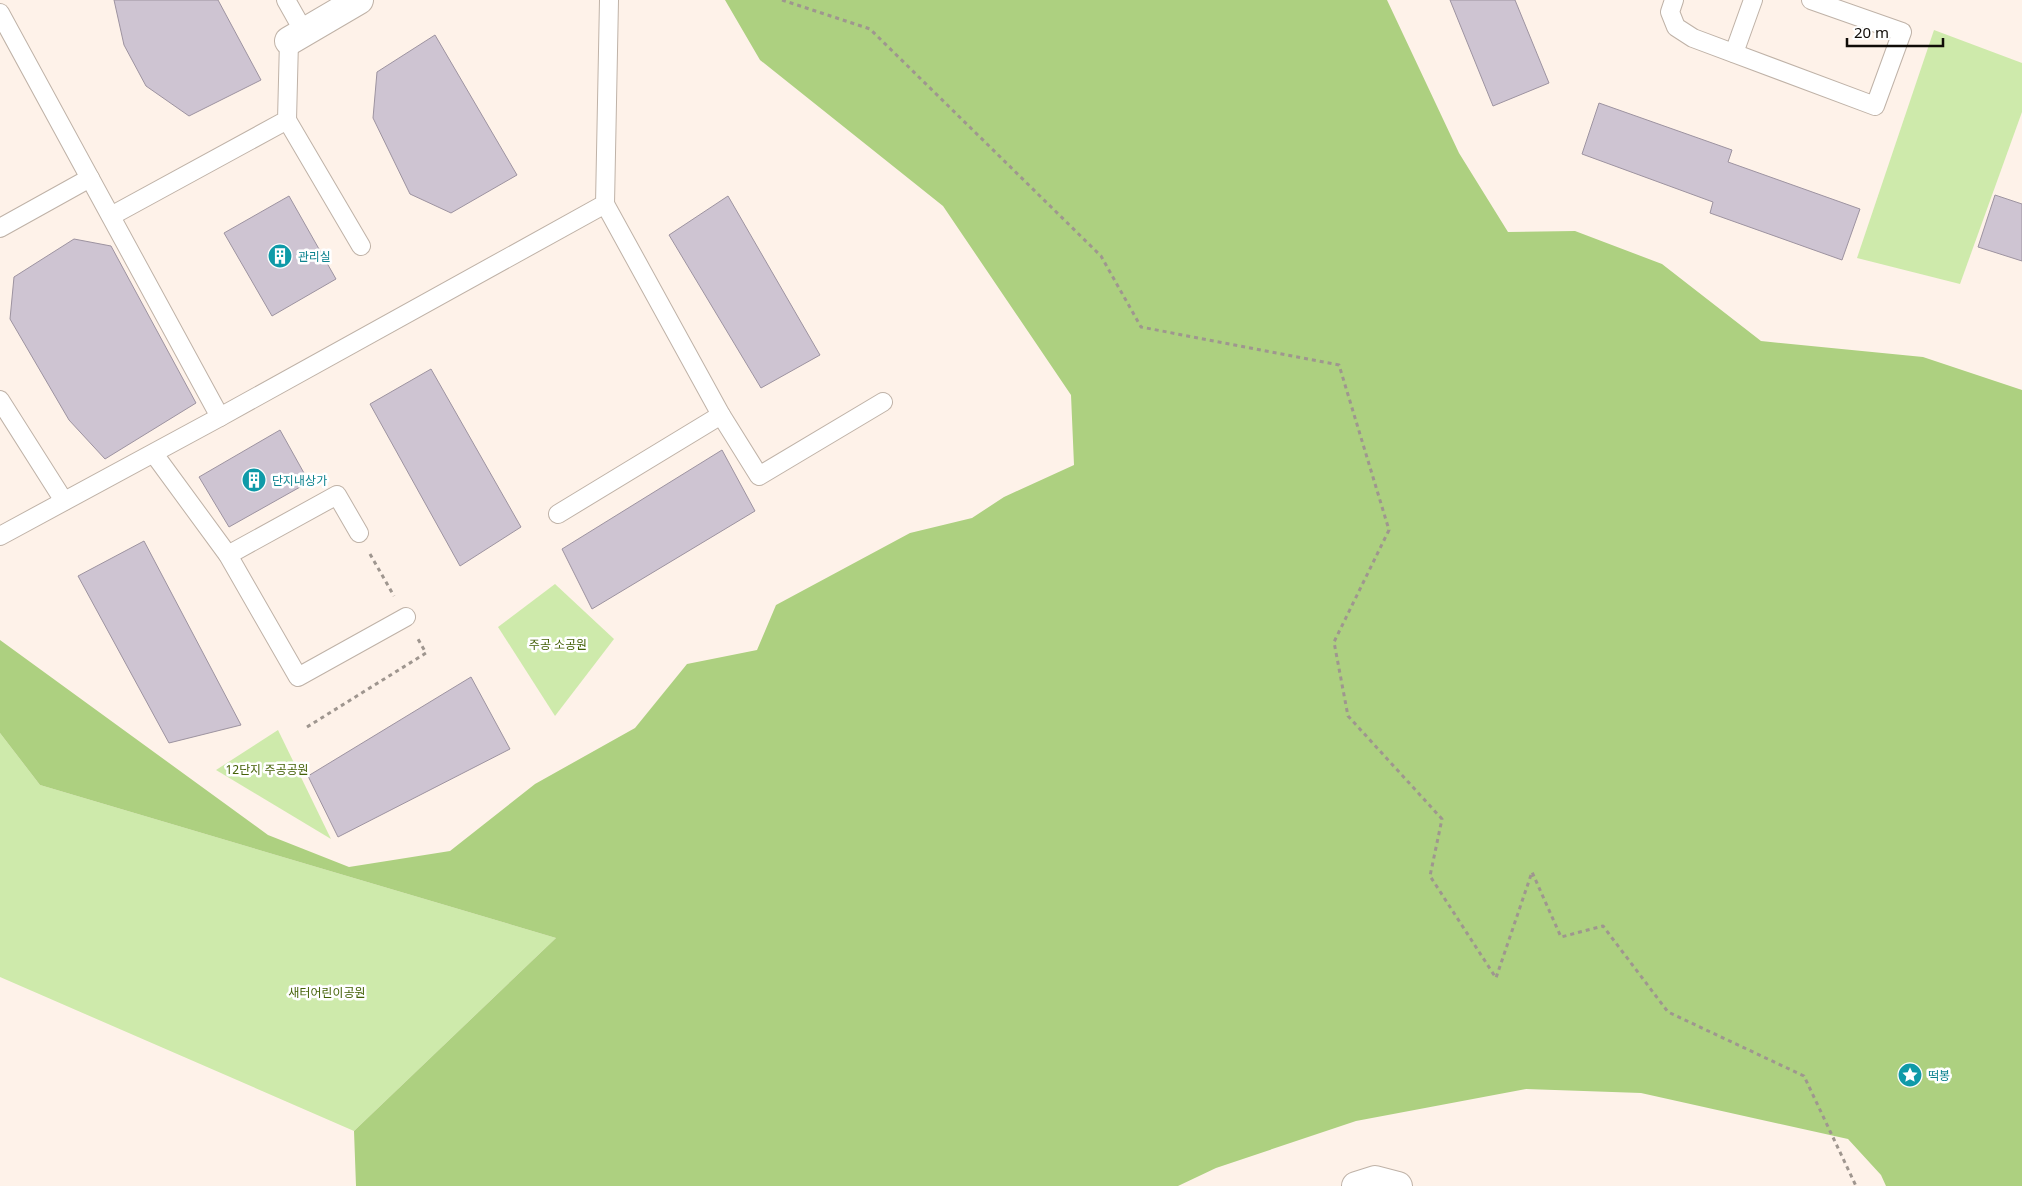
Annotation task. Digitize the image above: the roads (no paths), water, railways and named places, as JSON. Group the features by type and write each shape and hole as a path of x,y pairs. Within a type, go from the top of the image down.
{"street":[{"path":"297,37 359,0"},
{"path":"1356,1186 1375,1180 1398,1186"}],"lane":[{"path":"286,0 297,37 287,120 361,246"},
{"path":"609,0 605,204 721,415 760,476 883,402"},
{"path":"1674,0 1670,12 1676,27 1693,38 1875,106 1902,32 1811,0"},
{"path":"1734,53 1753,0"},
{"path":"0,13 220,417"},
{"path":"111,216 287,120"},
{"path":"1,224 90,178"},
{"path":"0,536 154,454 605,204"},
{"path":"0,400 64,501"},
{"path":"558,514 721,415"},
{"path":"154,454 228,555 298,677 406,617"},
{"path":"228,555 337,495 359,533"}],"place":[{"name":"관리실","path":"280,256"},
{"name":"단지내상가","path":"254,480"},
{"name":"떡봉","path":"1910,1075"}],"park label":[{"name":"주공 소공원","path":"558,644"},
{"name":"12단지 주공공원","path":"267,769"},
{"name":"새터어린이공원","path":"327,992"}]}
